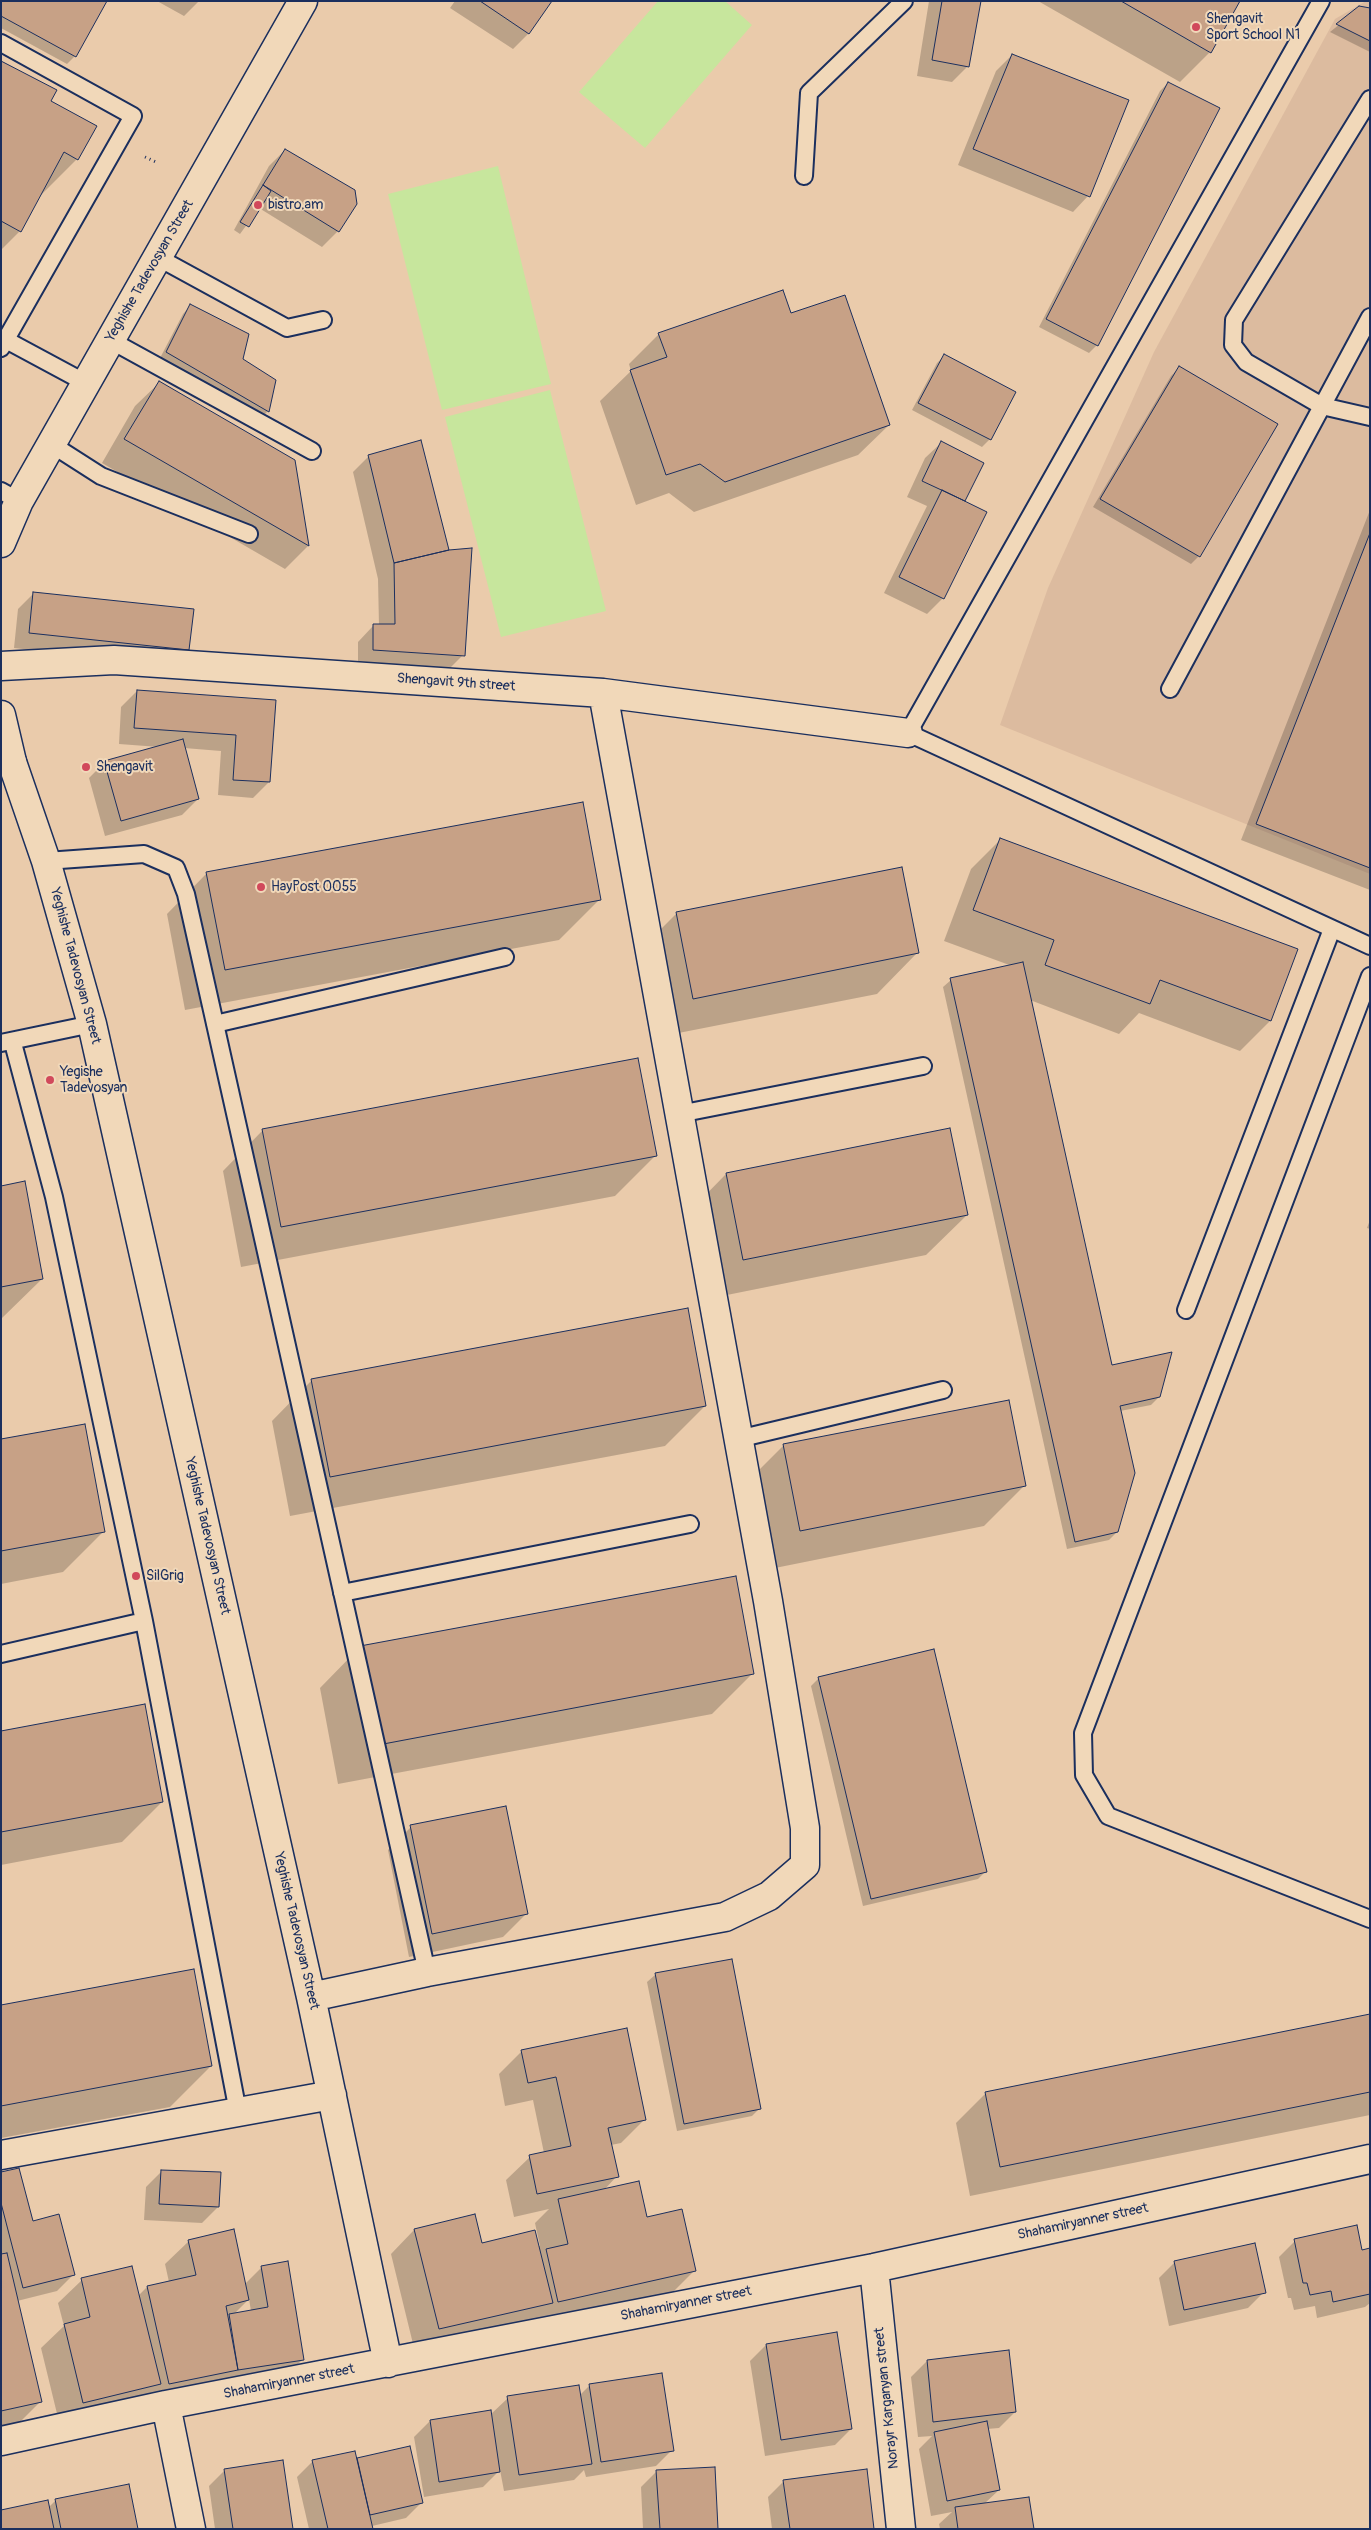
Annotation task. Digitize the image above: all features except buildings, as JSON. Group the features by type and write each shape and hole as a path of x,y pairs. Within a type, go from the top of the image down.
{"street":[{"name":"Yeghishe Tadevosyan Street","path":"1,543 10,496 51,444 303,1"},
{"name":"Shengavit 9th street","path":"1,666 114,660 602,693 908,733"},
{"path":"311,1997 427,1972 725,1917 769,1896 805,1864 803,1819 768,1601 602,693"},
{"name":"Yeghishe Tadevosyan Street","path":"1,715 7,762 46,860 92,1024 311,1997 388,2363"},
{"path":"1,2155 332,2095"},
{"name":"Shahamiryanner street","path":"1,2441 166,2406 874,2268 1370,2159"},
{"name":"Norayr Karganyan street","path":"874,2268 901,2529"},
{"path":"166,2406 191,2529"}],"lane":[{"path":"804,176 809,93 904,1"},
{"path":"1321,1 908,733 1370,946"},
{"path":"1,43 133,116 4,344 86,382"},
{"path":"1370,99 1234,320 1233,345 1246,362 1322,406 1370,417"},
{"path":"157,257 287,328 323,320"},
{"path":"1170,689 1370,317"},
{"path":"110,340 312,451"},
{"path":"51,444 101,476 249,534"},
{"path":"46,860 144,854 176,868 186,894 427,1972"},
{"path":"1186,1310 1332,929"},
{"path":"215,1024 505,957"},
{"path":"1370,976 1083,1733 1084,1775 1108,1816 1370,1919"},
{"path":"92,1024 7,1043 54,1197 144,1621 238,2112"},
{"path":"679,1114 922,1066"},
{"path":"738,1439 944,1390"},
{"path":"342,1593 690,1524"},
{"path":"1,1654 144,1621"}],"shaded area":[{"path":"1366,1 1370,1 1370,874 1000,725 1048,588 1154,352 1335,19"}],"green space":[{"path":"658,1 725,1 752,25 645,148 579,92"},
{"path":"498,166 551,384 442,410 388,194"},
{"path":"550,390 606,611 501,637 445,417"}],"place":[{"name":"Shengavit Sport School N1","path":"1196,27"},
{"name":"bistro.am","path":"258,205"},
{"name":"Shengavit","path":"86,767"},
{"name":"HayPost 0055","path":"261,887"},
{"name":"Yegishe Tadevosyan","path":"50,1080"},
{"name":"SilGrig","path":"136,1576"}]}
